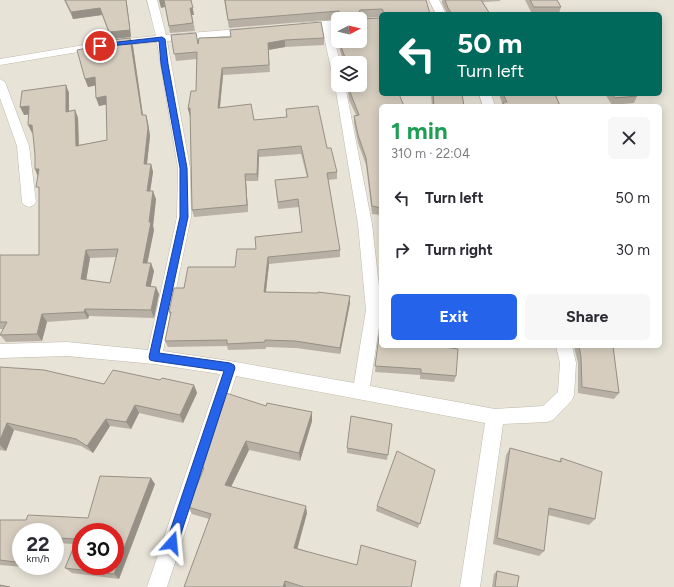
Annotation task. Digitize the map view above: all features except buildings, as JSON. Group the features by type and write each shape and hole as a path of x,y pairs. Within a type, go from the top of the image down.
{"street":[{"path":"152,0 162,39 164,64 184,168 184,217 154,357"},
{"path":"434,0 440,12"},
{"path":"326,24 333,56"},
{"path":"287,28 331,24"},
{"path":"0,62 114,43 264,30"},
{"path":"0,82 23,146 29,202"},
{"path":"341,92 365,224 374,310 361,392"},
{"path":"0,351 67,349 154,357 230,368 495,417 547,414 566,395 568,363 564,348"},
{"path":"157,587 230,368"},
{"path":"470,587 495,417"}],"shaded area":[{"path":"0,0 674,0 674,587 0,587"}],"route":[{"path":"100,46 114,43 162,39 164,64 184,168 184,217 154,357 230,368 172,543"}]}
